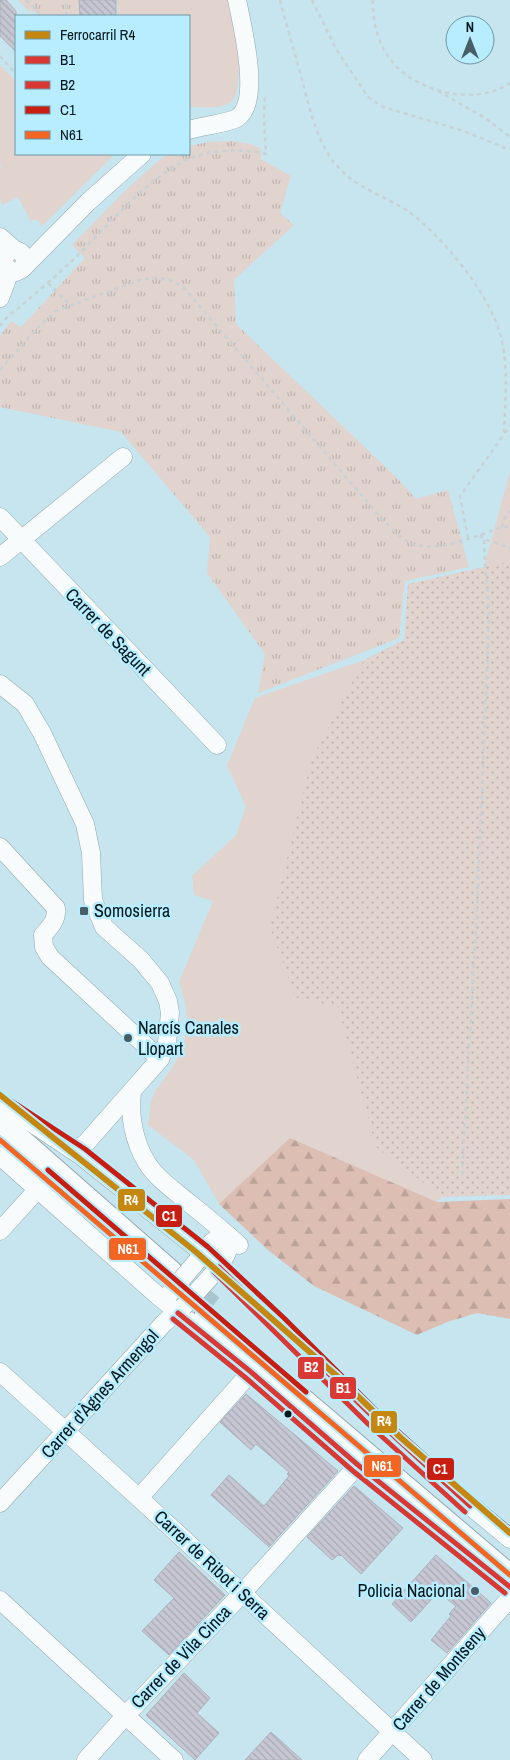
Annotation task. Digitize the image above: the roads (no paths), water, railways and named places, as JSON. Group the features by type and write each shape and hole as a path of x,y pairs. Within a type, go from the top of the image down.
{"street":[{"path":"190,130 238,118 247,105 248,56 238,0"},
{"path":"0,298 12,259 54,238 88,202 141,155"},
{"path":"0,237 12,259"},
{"path":"0,557 123,457"},
{"name":"Carrer de Sagunt","path":"0,517 217,745"},
{"path":"0,684 25,704 42,733 85,824 91,853 93,900 104,927 141,960 160,983 168,1001 170,1020 167,1043 160,1059 83,1146 77,1148 66,1145"},
{"path":"0,847 56,908 57,915 43,935 44,947 50,956 160,1059"},
{"path":"132,1092 130,1108 133,1126 138,1145 148,1164 163,1181 234,1241"},
{"path":"0,1102 66,1145 186,1239 200,1257 279,1323 383,1427 456,1494 510,1539"},
{"path":"0,1121 166,1285 181,1310 358,1465 510,1587"},
{"path":"0,1140 166,1285"},
{"path":"0,1156 38,1189 166,1285"},
{"path":"0,1230 38,1189"},
{"path":"166,1285 200,1257 216,1239 222,1236 234,1241"},
{"name":"Carrer d'Àgnes Armengol","path":"0,1504 164,1323 181,1310 225,1260 230,1245 234,1241"},
{"path":"510,1557 468,1526 210,1312 510,1575"},
{"name":"Carrer de Ribot i Serra","path":"0,1372 423,1760"},
{"path":"139,1498 251,1372"},
{"name":"Carrer de Vila Cinca","path":"86,1760 358,1465"},
{"name":"Carrer de Montseny","path":"367,1760 510,1598"},
{"path":"0,1600 174,1760"}],"tunnel":[{"path":"172,1272 214,1307"}],"rail line":[{"name":"R4","path":"0,1095 196,1252 338,1377 401,1438 510,1533"}],"place":[{"name":"Somosierra","path":"84,911"},
{"name":"Narcís Canales Llopart","path":"128,1038"},
{"name":"Policia Nacional","path":"475,1591"}]}
